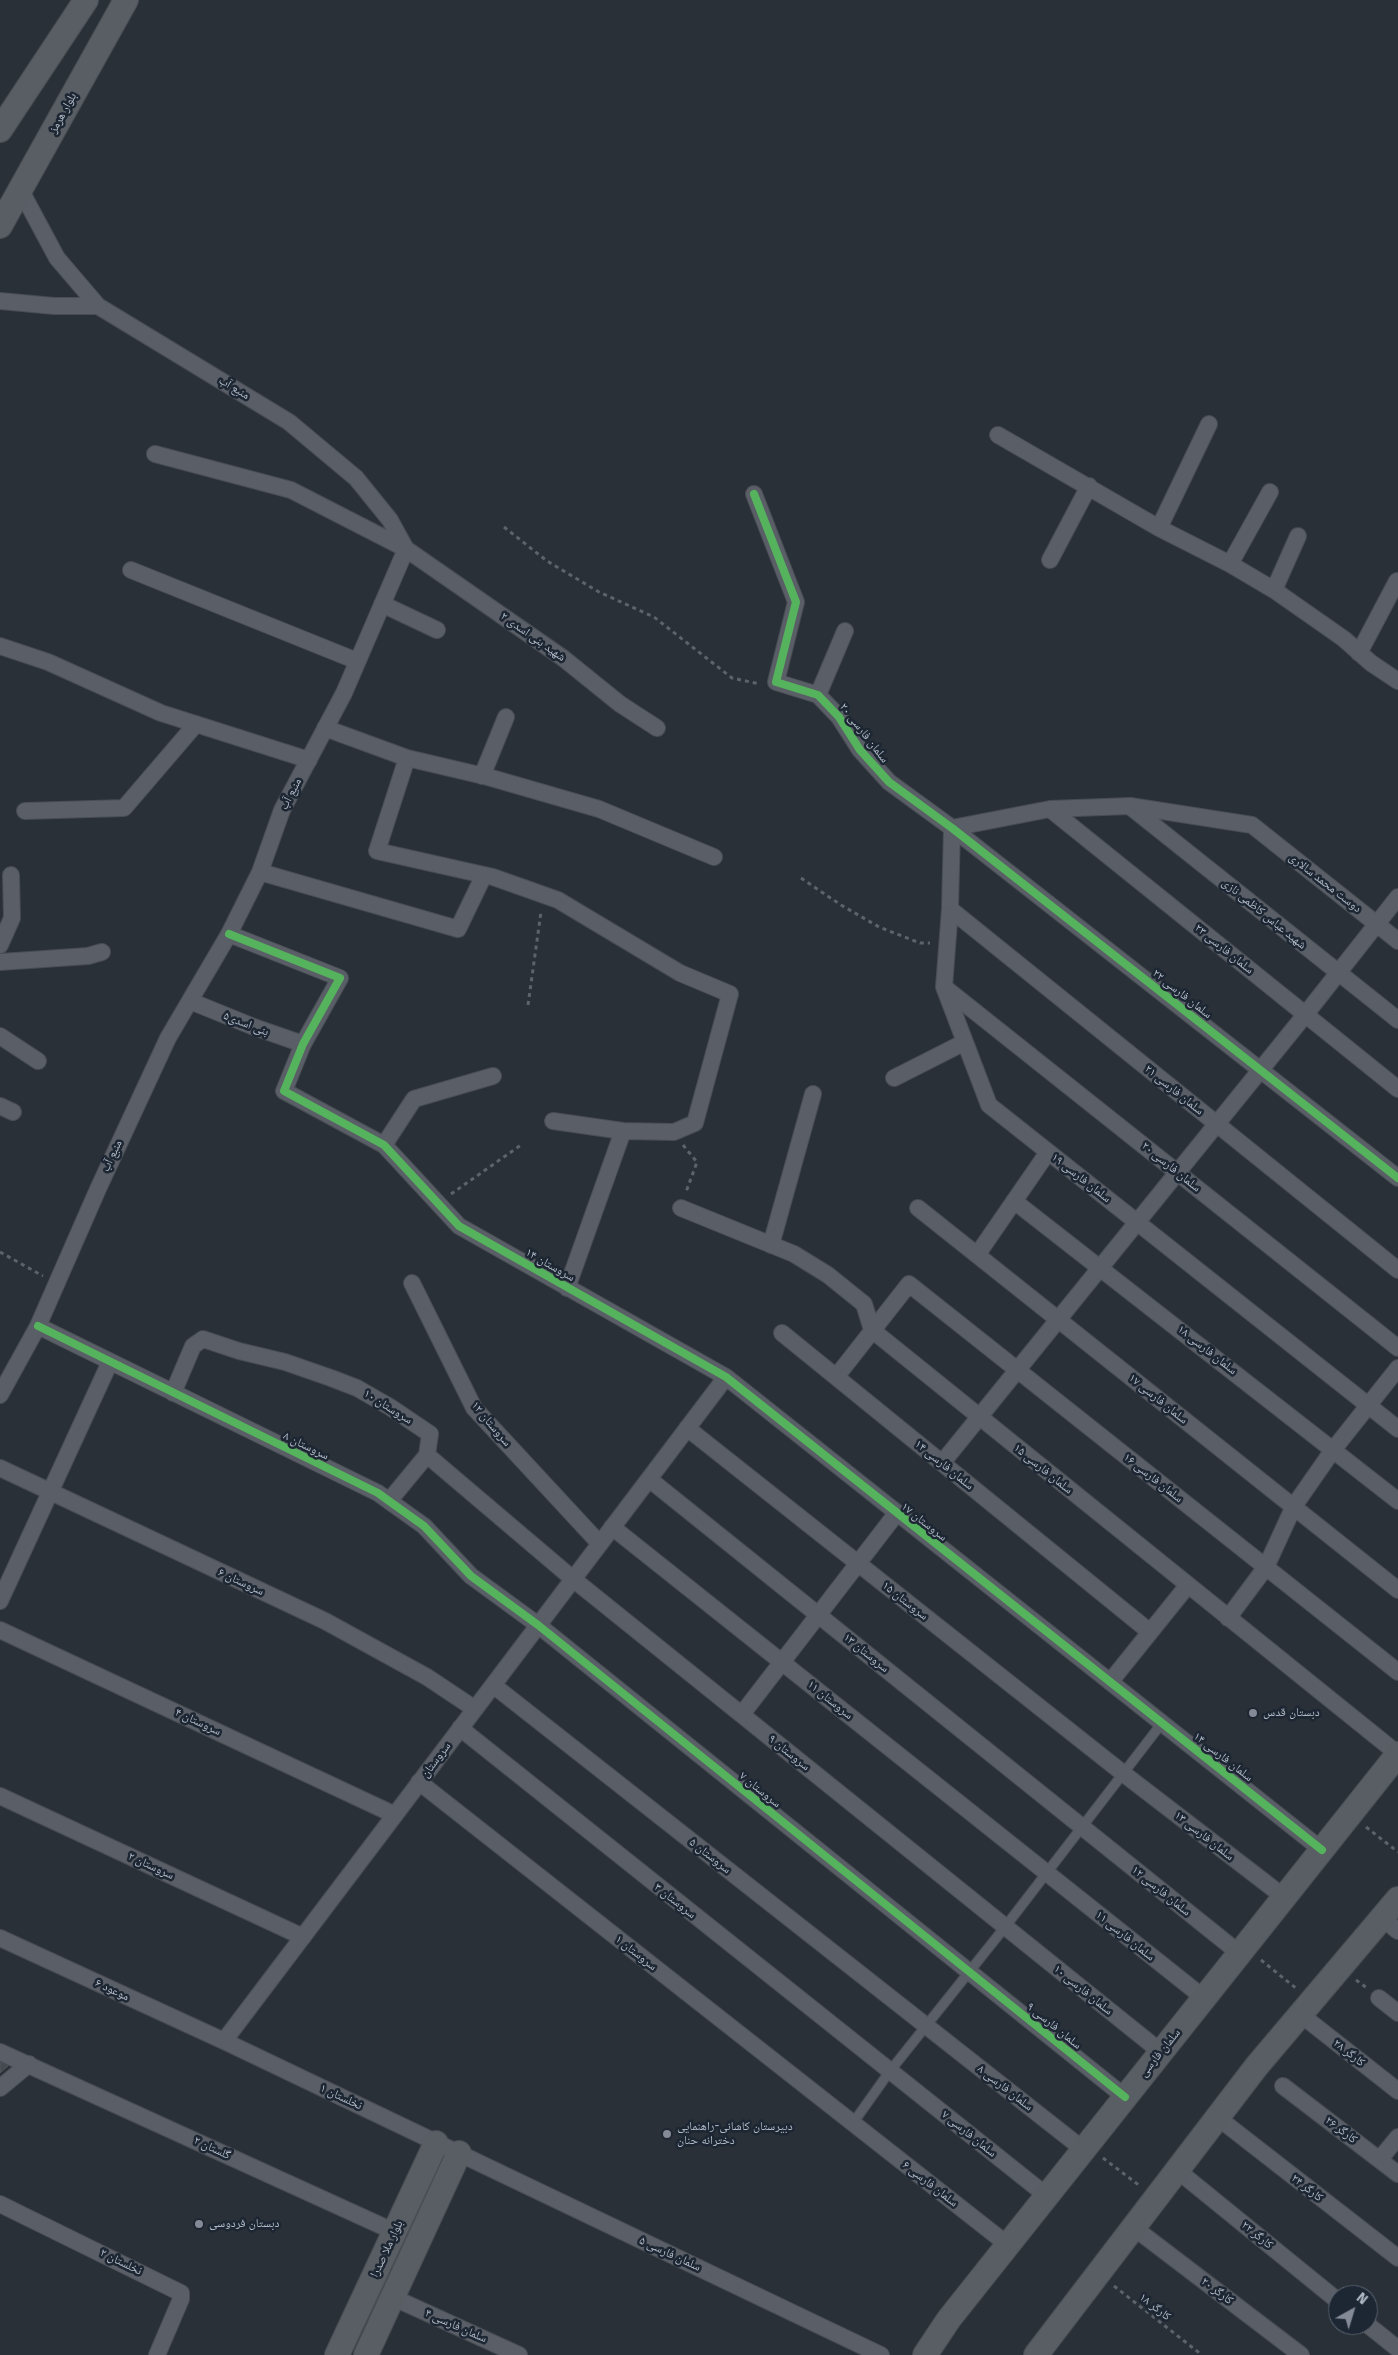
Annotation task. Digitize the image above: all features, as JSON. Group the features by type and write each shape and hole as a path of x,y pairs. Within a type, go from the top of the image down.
{"street":[{"path":"0,130 86,0"},
{"name":"بلوار هرمز","path":"0,226 126,0"},
{"path":"20,190 57,258 98,306"},
{"path":"0,301 54,306 98,306"},
{"name":"منبع آب","path":"0,1395 38,1326 98,1188 168,1038 229,934 260,872 282,810 325,728 357,661 406,548 390,520 356,478 289,422 98,306"},
{"path":"1159,528 1209,424"},
{"path":"998,435 1159,528 1230,564 1274,590 1344,639 1359,653 1398,681"},
{"name":"شهید بنی اسدی ۲","path":"155,454 291,490 406,548 564,658 620,704 657,728"},
{"path":"1050,560 1089,486"},
{"path":"1230,564 1270,492"},
{"path":"754,494 796,602 776,682"},
{"path":"1274,590 1298,536"},
{"path":"131,570 357,661"},
{"path":"1359,653 1397,581"},
{"path":"382,604 437,630"},
{"path":"818,695 845,631"},
{"path":"0,646 48,662 161,713 308,760"},
{"name":"سلمان فارسی ۲۰","path":"776,682 818,695 839,717 860,750 889,782 952,828"},
{"path":"482,776 506,717"},
{"path":"25,811 124,808 196,724"},
{"path":"325,728 407,758 482,776 599,809 714,857"},
{"path":"407,758 377,851 484,875 558,900 680,973 730,994 695,1123 674,1132 623,1131 553,1122"},
{"path":"952,828 1050,809 1130,806"},
{"name":"دوست محمد سالاری","path":"1130,806 1252,825 1398,941"},
{"name":"شهید عباس کاظمی نازی","path":"1130,806 1398,1020"},
{"name":"سلمان فارسی ۲۳","path":"1050,809 1398,1089"},
{"name":"سلمان فارسی ۱۹","path":"952,828 950,909 944,987 989,1105 1398,1429"},
{"name":"سلمان فارسی ۲۲","path":"952,828 1398,1178"},
{"path":"260,872 458,929 484,875"},
{"path":"0,945 12,918 11,875"},
{"path":"942,1463 1306,1014 1398,897"},
{"name":"سلمان فارسی ۲۱","path":"950,909 1398,1270"},
{"path":"229,934 340,978 303,1044"},
{"path":"0,962 88,956 102,952"},
{"name":"سلمان فارسی ۲۰","path":"944,987 1398,1348"},
{"name":"بنی اسدی۵","path":"190,1001 254,1027 303,1044"},
{"path":"0,1036 38,1061"},
{"path":"894,1078 965,1042"},
{"name":"سروستان ۱۴","path":"303,1044 284,1091 384,1145 459,1226 726,1377"},
{"path":"384,1145 414,1099 493,1076"},
{"path":"771,1245 813,1094"},
{"path":"567,1288 623,1131"},
{"path":"977,1255 1048,1152"},
{"name":"سلمان فارسی ۱۸","path":"1014,1201 1101,1267 1398,1502"},
{"path":"680,1208 794,1254 820,1270 864,1304 872,1330 836,1377"},
{"name":"سلمان فارسی ۱۷","path":"918,1208 1398,1590"},
{"name":"سروستان ۱۲","path":"412,1283 474,1408 600,1544"},
{"name":"سلمان فارسی ۱۶","path":"872,1330 909,1284 1398,1672"},
{"name":"سروستان ۸","path":"38,1326 378,1493 424,1526 471,1576 538,1625"},
{"name":"سلمان فارسی ۱۵","path":"872,1330 1398,1754"},
{"name":"سلمان فارسی ۱۴","path":"782,1333 1150,1632"},
{"name":"سروستان ۱۰","path":"173,1393 193,1346 202,1339 239,1351 285,1362 357,1388 430,1434 427,1455"},
{"path":"0,1600 110,1362"},
{"path":"1228,1618 1266,1567 1294,1506 1333,1450 1398,1368"},
{"path":"649,1479 726,1377"},
{"name":"سروستان ۱۷","path":"726,1377 896,1514 1110,1682"},
{"name":"سروستان ۱۵","path":"687,1428 1124,1774"},
{"path":"389,1501 427,1455 573,1580"},
{"name":"سروستان ۶","path":"0,1468 325,1621 427,1677 475,1709"},
{"name":"سروستان","path":"224,2041 649,1479"},
{"name":"سروستان ۱۳","path":"649,1479 1083,1828"},
{"path":"742,1714 896,1514"},
{"name":"سروستان ۱۱","path":"612,1527 1047,1874"},
{"name":"سروستان ۹","path":"573,1580 1005,1927"},
{"path":"1110,1682 1188,1585"},
{"name":"سروستان ۷","path":"538,1625 969,1972"},
{"name":"سروستان ۴","path":"0,1630 395,1815"},
{"name":"سلمان فارسی ۱۴","path":"1110,1682 1322,1850"},
{"name":"سروستان ۵","path":"493,1685 927,2026"},
{"name":"سروستان ۳","path":"460,1728 890,2071"},
{"name":"سلمان فارسی","path":"925,2355 949,2319 1398,1754"},
{"name":"سلمان فارسی ۱۳","path":"1124,1774 1284,1898"},
{"name":"سروستان ۱","path":"420,1782 853,2123"},
{"name":"سروستان ۲","path":"0,1796 303,1937"},
{"name":"سلمان فارسی ۱۲","path":"1083,1828 1242,1950"},
{"name":"سلمان فارسی ۱۱","path":"1047,1874 1204,1998"},
{"path":"1036,2355 1217,2117 1306,2008 1340,1967 1390,1925 1398,1899"},
{"name":"سلمان فارسی ۱۰","path":"1005,1927 1161,2052"},
{"name":"موعود ۶","path":"0,1938 224,2041"},
{"name":"سلمان فارسی ۹","path":"969,1972 1125,2097"},
{"path":"1379,1998 1398,2013"},
{"name":"کارگر ۲۸","path":"1306,2008 1398,2091"},
{"name":"سلمان فارسی ۸","path":"927,2026 1086,2147"},
{"name":"نخلستان ۱","path":"224,2041 459,2154"},
{"path":"0,2052 29,2064 0,2088"},
{"name":"گلستان ۲","path":"29,2064 394,2232"},
{"name":"سلمان فارسی ۷","path":"890,2071 1047,2196"},
{"name":"کارگر ۲۶","path":"1283,2086 1398,2174"},
{"name":"کارگر ۲۴","path":"1217,2117 1398,2258"},
{"name":"سلمان فارسی ۶","path":"853,2123 1008,2245"},
{"path":"1380,2159 1398,2137"},
{"name":"بلوار ملا صدرا","path":"337,2355 436,2143"},
{"name":"بلوار ملا صدرا","path":"366,2355 459,2154"},
{"name":"سلمان فارسی ۵","path":"459,2154 881,2355"},
{"name":"کارگر ۲۲","path":"1177,2170 1328,2292"},
{"name":"نخلستان ۲","path":"0,2204 180,2293 181,2299 157,2355"},
{"name":"کارگر ۲۰","path":"1134,2227 1301,2355"},
{"name":"سلمان فارسی ۴","path":"392,2297 519,2355"},
{"path":"1378,2333 1398,2349"}],"lane":[{"path":"853,2123 890,2071 1083,1828 1162,1723"}],"path":[{"path":"504,527 547,561 599,592 654,617 732,678 759,684 776,682"},
{"path":"801,878 840,905 879,927 920,943 947,945"},
{"path":"528,1005 540,914 548,896"},
{"path":"674,1132 697,1162 680,1208"},
{"path":"438,1203 521,1145"},
{"path":"0,1252 56,1284"},
{"path":"1350,1814 1398,1852"},
{"path":"1242,1950 1306,2008"},
{"path":"1340,1967 1379,1998"},
{"path":"1086,2147 1155,2198"}],"building":[{"path":"0,2061 9,2065 0,2073"}],"cycle path":[{"path":"754,494 796,602 776,682 818,695 839,717 860,750 889,782 952,828 1398,1178"},
{"path":"229,934 340,978 303,1044 284,1091 384,1145 459,1226 726,1377 1322,1850"},
{"path":"38,1326 378,1493 424,1526 471,1576 538,1625 1125,2097"}],"place":[{"name":"دبستان قدس","path":"1253,1713"},
{"name":"دبیرستان کاشانی-راهنمایی دخترانه حنان","path":"667,2134"},
{"name":"دبستان فردوسی","path":"199,2224"}]}
